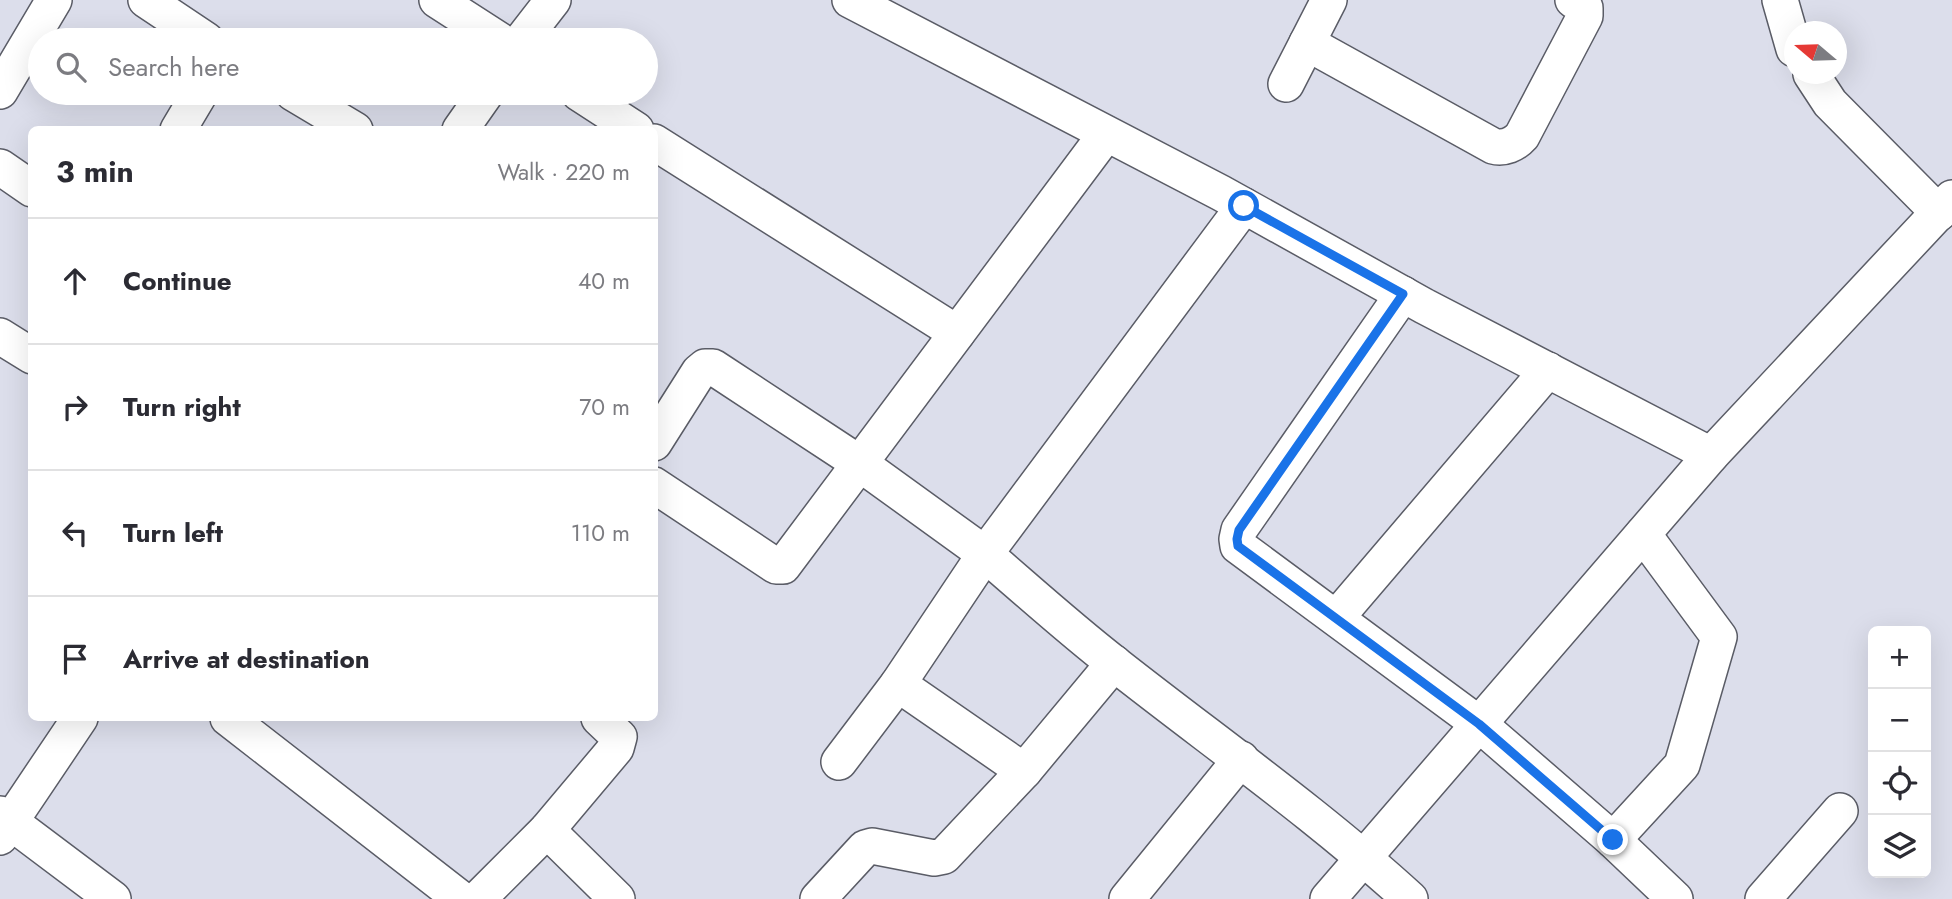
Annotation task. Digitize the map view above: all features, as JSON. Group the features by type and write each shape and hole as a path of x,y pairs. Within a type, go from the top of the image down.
{"street":[{"path":"37,28 54,0"},
{"path":"146,0 188,28"},
{"path":"437,0 480,28"},
{"path":"531,28 553,0"},
{"path":"850,0 1711,455"},
{"path":"1286,84 1329,0"},
{"path":"1307,43 1493,146 1505,147 1522,136 1585,16 1585,8 1573,0"},
{"path":"1780,0 1786,21"},
{"path":"0,91 28,44"},
{"path":"1328,899 1711,455 1945,206 1830,103 1818,84"},
{"path":"180,126 193,105"},
{"path":"313,105 348,126"},
{"path":"463,126 478,105"},
{"path":"597,105 627,126"},
{"path":"658,488 780,567 785,565 1107,134"},
{"path":"658,146 957,333"},
{"path":"0,167 28,185"},
{"path":"839,762 898,684 985,554 1244,206"},
{"path":"1403,294 1239,530 1238,546 1479,724 1613,840 1675,899"},
{"path":"0,336 28,354"},
{"path":"658,437 699,372 705,367 713,367 859,463 985,554 1114,663 1364,857 1410,899"},
{"path":"1336,617 1548,370"},
{"path":"1613,840 1682,765 1719,637 1643,534"},
{"path":"818,899 865,848 872,846 934,858 944,856 1024,771 1114,663"},
{"path":"898,684 1024,771"},
{"path":"78,721 4,824 113,899"},
{"path":"232,721 461,899"},
{"path":"478,899 547,830 619,743 620,737 602,721"},
{"path":"1127,899 1241,759"},
{"path":"1763,899 1840,811"},
{"path":"547,830 617,899"}],"route":[{"path":"1244,206 1403,294 1239,530 1238,546 1479,724 1613,840"}]}
